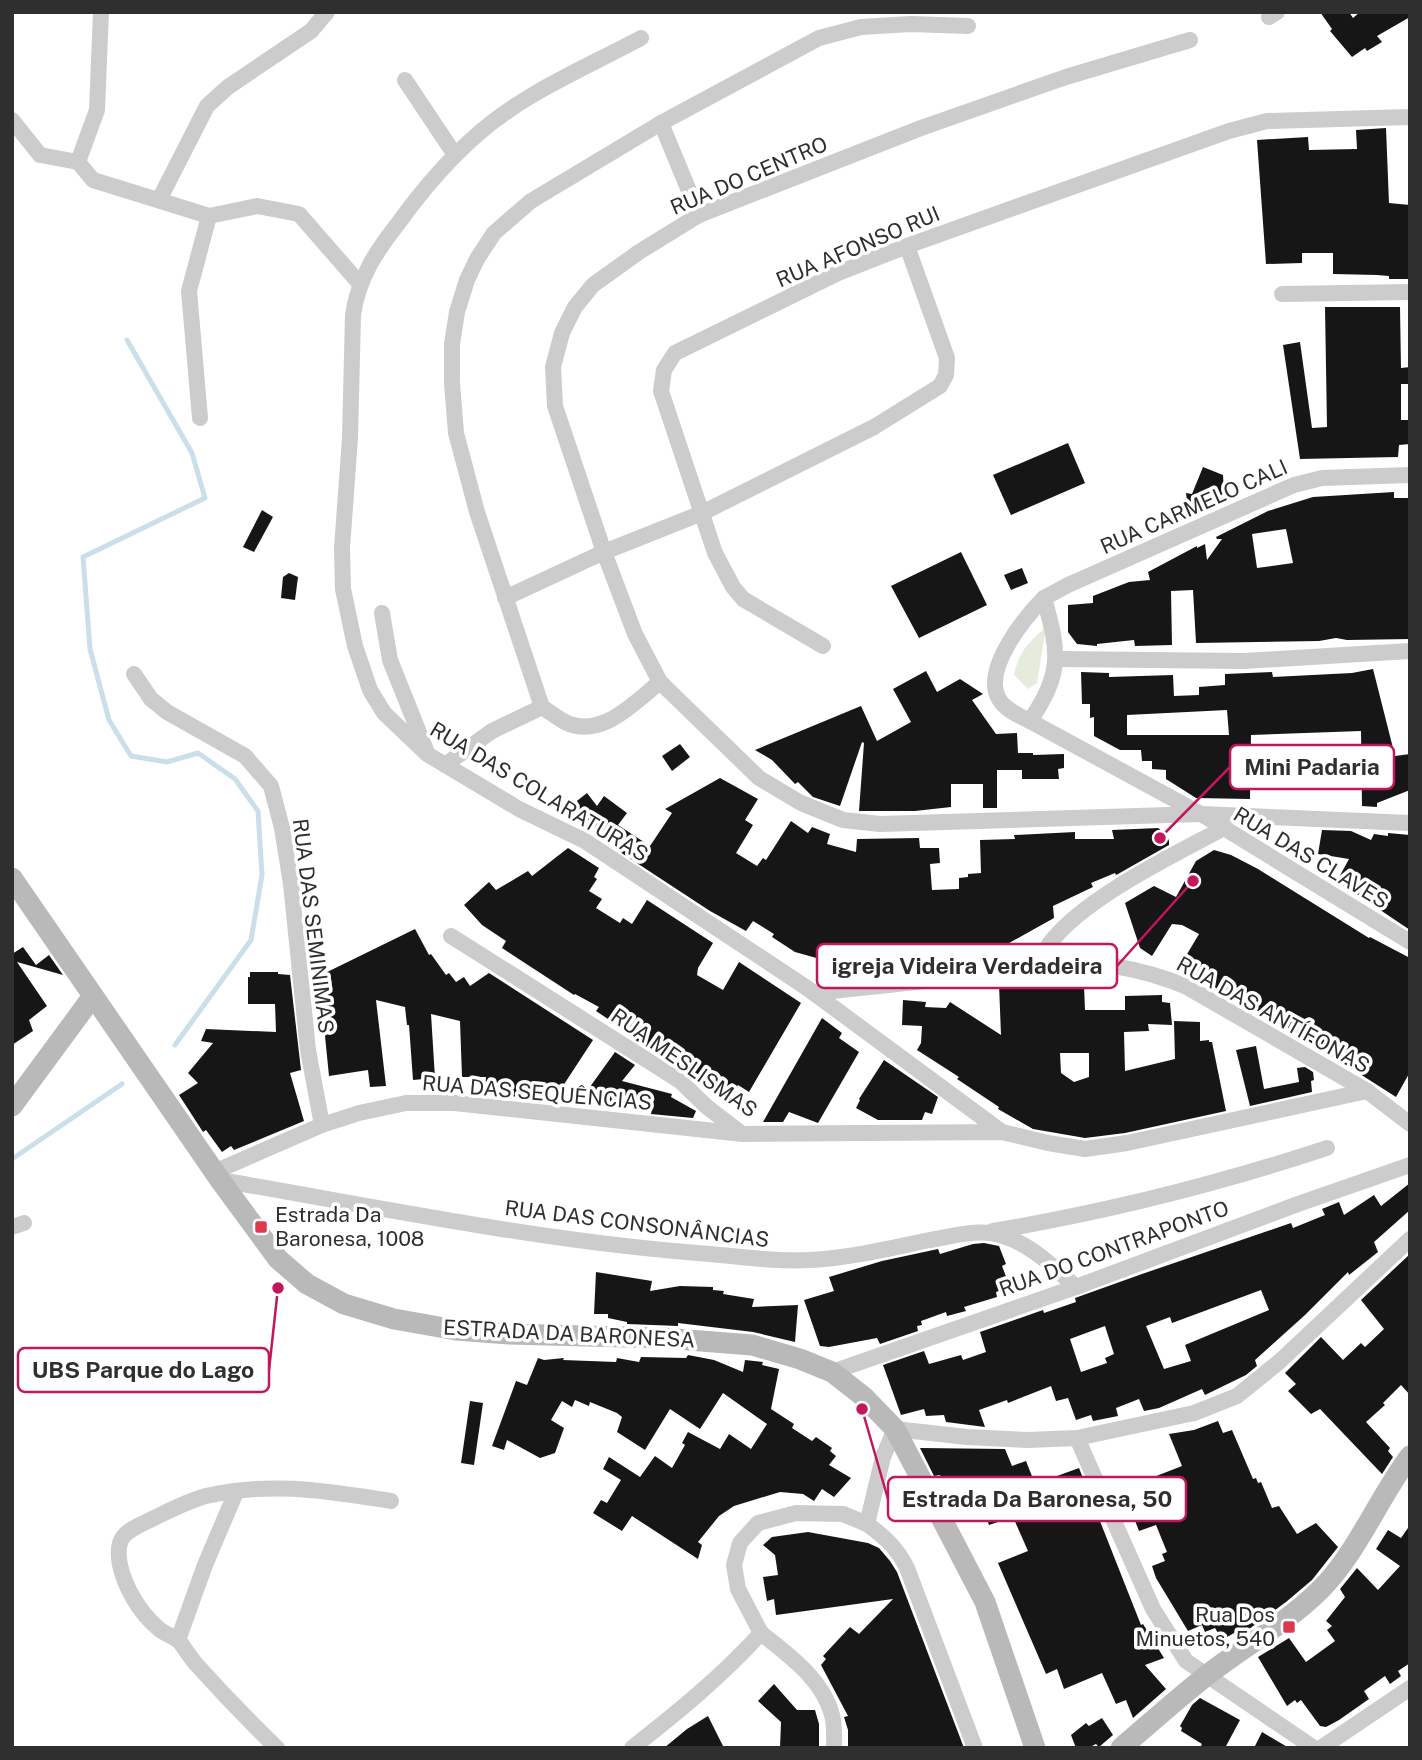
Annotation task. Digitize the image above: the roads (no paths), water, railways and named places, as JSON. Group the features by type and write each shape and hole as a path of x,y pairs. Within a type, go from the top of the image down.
{"main road":[{"name":"ESTRADA DA BARONESA","path":"12,878 217,1176 278,1259 307,1284 344,1304 394,1319 456,1330 663,1338 752,1345 832,1372 864,1397 895,1429 985,1602 1035,1748"},
{"path":"12,1106 93,996"},
{"path":"1121,1748 1207,1675 1293,1614 1323,1587 1347,1555 1410,1456"}],"street":[{"path":"78,162 97,110 102,12"},
{"path":"159,201 207,106 228,87 311,31 327,12"},
{"path":"660,682 611,720 593,726 579,727 566,723 542,707 477,512 456,433 452,344 457,312 467,280 494,233 531,201 661,123 819,38 861,27 911,24 968,26"},
{"name":"RUA DAS COLARATURAS","path":"641,38 508,111 480,132 421,193 367,266 355,296 351,344 350,438 342,548 343,589 355,646 370,690 384,713 427,754 519,808 585,841 814,993 1002,1132"},
{"name":"RUA DO CENTRO","path":"1190,40 1066,77 921,128 699,215 639,252 593,285 575,307 562,333 553,367 555,407 635,634 660,682 759,778 801,803 859,823 1200,814 1410,822"},
{"path":"405,80 455,155"},
{"name":"RUA AFONSO RUI","path":"823,646 743,598 733,587 715,553 662,391 664,370 675,353 838,274 907,246 1246,126 1267,121 1410,117"},
{"path":"12,120 40,155 78,162 93,180 209,216 257,206 299,214 360,285"},
{"path":"661,123 699,215"},
{"path":"200,418 189,291 209,216"},
{"path":"505,598 604,552 702,513 874,427 940,386 946,376 947,358 907,246"},
{"path":"1282,294 1410,292"},
{"name":"RUA CARMELO CALI","path":"1030,721 1012,712 999,699 995,684 998,667 1008,645 1027,615 1044,598 1294,485 1322,478 1410,475"},
{"path":"1030,721 1046,698 1057,659 1044,598"},
{"path":"382,613 390,660 427,754"},
{"path":"1057,659 1244,661 1410,652"},
{"name":"RUA DAS SEMINIMAS","path":"134,674 150,699 167,712 245,756 271,786 282,828 291,884 308,1050 322,1125"},
{"path":"445,765 492,731 542,707"},
{"name":"RUA DAS CLAVES","path":"1030,721 1200,814 1410,942"},
{"path":"1041,962 1049,944 1073,919 1142,872 1222,829"},
{"name":"RUA MESLISMAS","path":"451,936 680,1081 707,1107 743,1134 1002,1132"},
{"name":"RUA DAS ANTÍFONAS","path":"814,993 946,978 1041,962 1081,962 1161,976 1187,987 1367,1091 1410,1124"},
{"path":"1002,1132 1085,1149 1127,1143 1367,1091"},
{"name":"RUA DAS SEQUÊNCIAS","path":"217,1176 322,1125 359,1113 406,1103 454,1103 743,1134"},
{"path":"987,1232 1082,1214 1210,1184 1327,1148"},
{"name":"RUA DO CONTRAPONTO","path":"832,1372 1076,1287 1410,1165"},
{"name":"RUA DAS CONSONÂNCIAS","path":"217,1176 462,1224 652,1251 781,1261 842,1257 972,1232 987,1232 1016,1241 1076,1287"},
{"path":"867,1524 883,1457 895,1429 967,1437 1028,1440 1077,1438 1194,1413 1237,1396 1279,1362 1410,1239"},
{"path":"1077,1438 1153,1609 1186,1661 1314,1748"},
{"path":"277,1748 194,1662 178,1640 159,1629 135,1602 120,1566 118,1544 122,1535 172,1509 205,1497 256,1488 283,1487 391,1501"},
{"path":"178,1640 190,1602 236,1492"},
{"path":"834,1748 832,1713 821,1692 807,1673 761,1633 738,1589 734,1564 740,1543 758,1522 796,1513 843,1514 867,1524 886,1538 899,1552 907,1568 975,1748"},
{"path":"632,1748 738,1659 761,1633"},
{"path":"1321,1748 1408,1693"}],"waterway":[{"path":"127,340 192,453 205,498 83,557 90,649 109,720 131,756 167,762 198,753 235,779 258,811 262,875 251,940 175,1045"},
{"path":"12,1159 122,1084"}],"place":[{"name":"Mini Padaria","path":"1160,838"},
{"name":"igreja Videira Verdadeira","path":"1193,881"},
{"name":"Estrada Da Baronesa, 1008","path":"261,1227"},
{"name":"UBS Parque do Lago","path":"278,1288"},
{"name":"Estrada Da Baronesa, 50","path":"862,1409"},
{"name":"Rua Dos Minuetos, 540","path":"1289,1627"}]}
